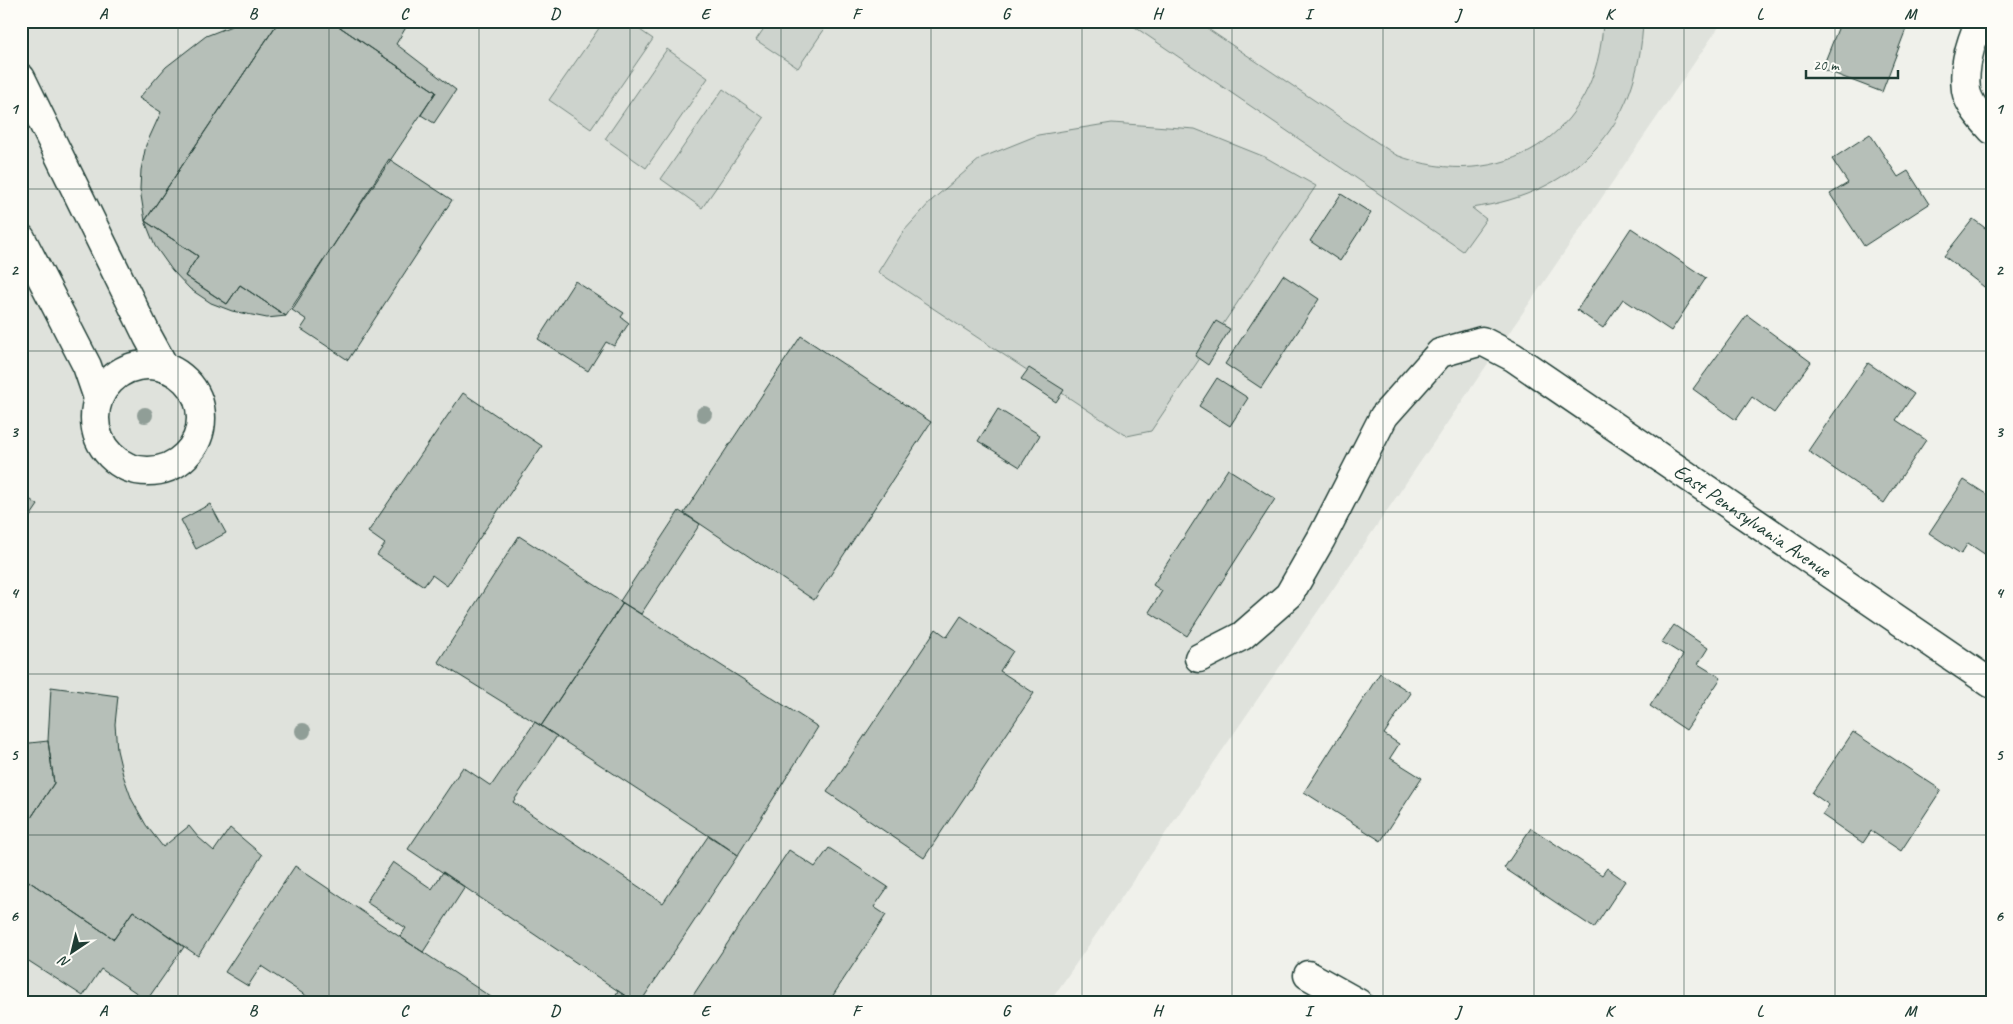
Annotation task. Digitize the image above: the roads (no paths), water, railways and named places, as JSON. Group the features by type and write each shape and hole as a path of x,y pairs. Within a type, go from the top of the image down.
{"street":[{"path":"1980,21 1970,44 1966,91 1981,117 1992,130"},
{"path":"21,78 148,337 166,368"},
{"path":"21,238 87,366 98,398"},
{"name":"East Pennsylvania Avenue","path":"1199,658 1242,636 1289,595 1321,539 1384,416 1440,353 1482,341 1512,357 1992,684"},
{"path":"154,365 166,368 184,380 192,389 201,414 199,432 192,448 184,457 170,466 149,472 137,470 114,460 105,450 96,430 95,410 98,398 106,385 127,369 154,365"},
{"path":"1308,975 1358,1003"}]}
